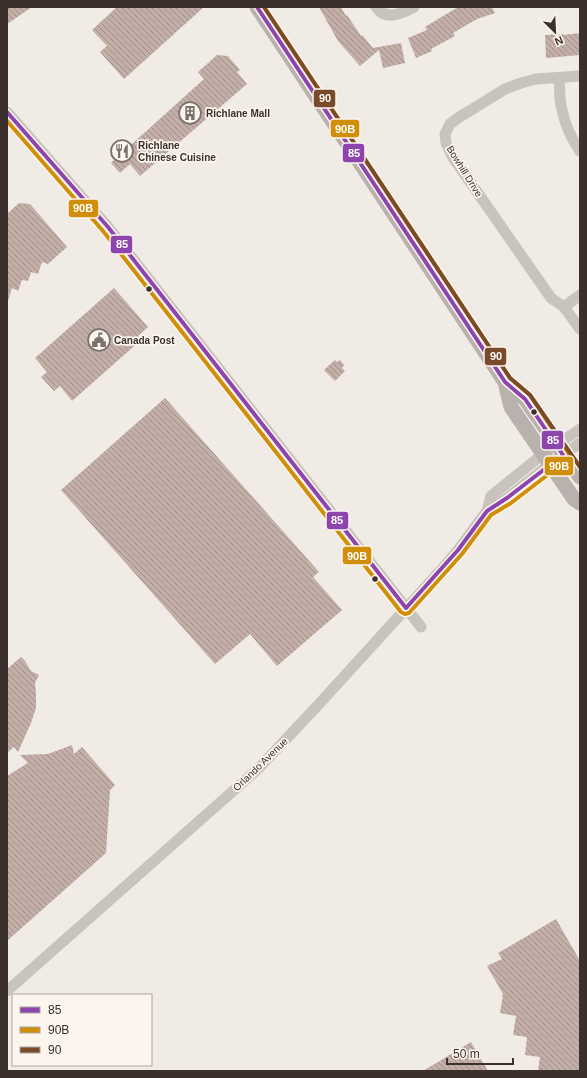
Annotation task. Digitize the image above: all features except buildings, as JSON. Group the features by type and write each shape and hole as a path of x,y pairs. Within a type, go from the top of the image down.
{"main road":[{"path":"257,7 505,382 525,399 580,478"},
{"path":"505,382 511,407 574,499 580,503"}],"street":[{"path":"376,7 378,11 390,16 404,13 414,7"},
{"name":"Bowhill Drive","path":"580,76 536,79 521,82 504,89 450,124 445,134 446,143 452,156 551,298 564,307 580,329"},
{"path":"559,78 561,109 573,141 580,151"},
{"path":"7,112 108,228 421,627"},
{"path":"564,307 580,295"},
{"path":"560,450 580,429"},
{"path":"560,450 580,443"},
{"name":"Orlando Avenue","path":"7,991 259,768 320,704 458,550 487,511 491,496 560,450"}],"transit line":[{"name":"85","path":"7,112 108,227 406,608 458,550 487,511 507,498 563,455 525,399 505,382 257,7"},
{"name":"90B","path":"7,121 103,231 401,612 405,614 409,613 462,554 491,515 511,503 567,460 569,454 530,395 510,378 264,7"},
{"name":"90","path":"264,7 510,378 530,395 580,467"}],"place":[{"name":"Richlane Mall","path":"190,113"},
{"name":"Richlane Chinese Cuisine","path":"122,151"},
{"name":"Canada Post","path":"99,340"}]}
